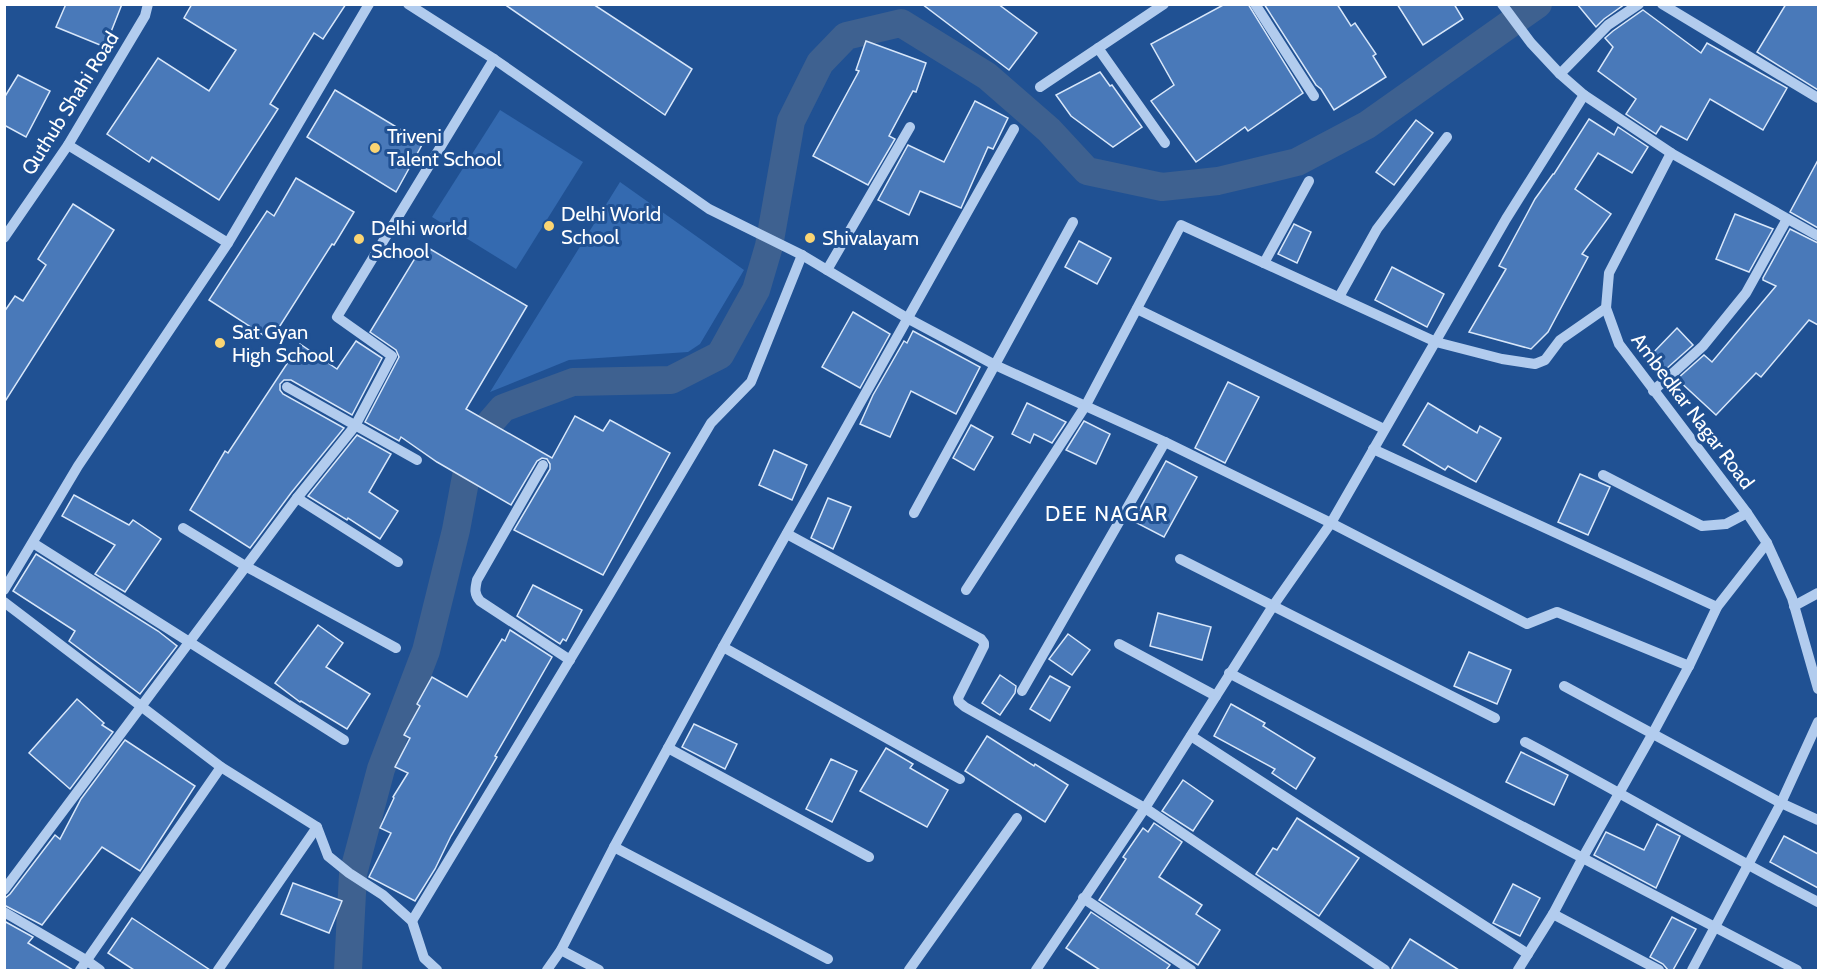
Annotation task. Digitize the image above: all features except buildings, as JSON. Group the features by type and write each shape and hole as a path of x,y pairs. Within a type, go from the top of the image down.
{"street":[{"path":"4,590 78,466 228,243 369,4"},
{"path":"408,4 494,59 709,209 802,255 907,318 995,365 1165,442 1331,523 1527,624 1557,612 1689,666"},
{"path":"1040,87 1164,4"},
{"path":"1255,4 1314,96"},
{"path":"1560,74 1608,25 1639,4"},
{"path":"1662,4 1818,98"},
{"path":"1503,6 1531,43 1560,74 1584,95 1671,153 1818,236"},
{"name":"Quthub Shahi Road","path":"4,237 68,145 146,10"},
{"path":"1098,48 1165,143"},
{"path":"4,890 297,498 355,426 392,356 337,317 494,59"},
{"path":"1036,970 1145,808 1273,606 1331,523 1506,219 1584,95"},
{"path":"827,270 910,127"},
{"path":"548,970 561,950 614,847 723,647 1014,129"},
{"path":"1339,297 1377,229 1447,137"},
{"path":"68,145 228,243"},
{"name":"Ambedkar Nagar Road","path":"1671,153 1609,273 1606,308 1619,344 1747,513 1767,543 1794,606 1818,689"},
{"path":"1264,263 1309,181"},
{"path":"1653,391 1703,346 1746,293 1787,219"},
{"path":"914,513 1073,222"},
{"path":"966,590 1086,405 1181,225 1436,342 1502,359 1535,364 1545,360 1560,340 1606,308"},
{"path":"412,921 711,423 751,382 802,255"},
{"path":"1137,309 1384,429"},
{"path":"287,387 417,460"},
{"path":"1022,691 1165,442"},
{"path":"1373,449 1717,607"},
{"path":"543,465 477,580 475,588 480,601 570,660"},
{"path":"1603,475 1702,526 1725,524 1747,513"},
{"path":"297,498 398,562"},
{"path":"183,528 247,567 396,648"},
{"path":"787,534 981,639 984,646 958,698 959,702 1145,808 1385,970"},
{"path":"33,543 344,740"},
{"path":"1518,970 1553,914 1653,733 1717,607 1767,543"},
{"path":"1180,560 1495,718"},
{"path":"1794,606 1818,593"},
{"path":"4,602 221,767 317,827 328,856 383,895 412,921 424,958 438,970"},
{"path":"1119,644 1216,696"},
{"path":"723,647 960,779"},
{"path":"1229,673 1797,970"},
{"path":"1564,686 1781,803 1818,819"},
{"path":"1692,970 1781,803 1818,722"},
{"path":"1191,736 1528,954"},
{"path":"1525,741 1818,902"},
{"path":"668,748 869,857"},
{"path":"80,970 221,767"},
{"path":"909,970 1017,818"},
{"path":"218,970 317,827"},
{"path":"614,847 828,959"},
{"path":"1083,898 1191,970"},
{"path":"4,912 100,970"},
{"path":"1553,914 1659,970"},
{"path":"561,950 599,970"}],"shaded area":[{"path":"500,110 583,162 516,269 432,217"},
{"path":"620,182 744,270 700,344 688,352 569,360 490,392"}],"waterway":[{"path":"348,970 353,874 381,769 426,651 456,530 472,444 503,408 573,382 671,380 720,355 756,290 769,246 791,121 820,63 846,36 901,23 987,76 1049,130 1087,171 1162,187 1218,181 1297,162 1367,125 1538,4"}],"place":[{"name":"Triveni Talent School","path":"375,148"},
{"name":"Delhi World School","path":"549,226"},
{"name":"Shivalayam","path":"810,238"},
{"name":"Delhi world School","path":"359,239"},
{"name":"Sat Gyan High School","path":"220,343"}],"district":[{"name":"DEE NAGAR","path":"1107,513"}]}
